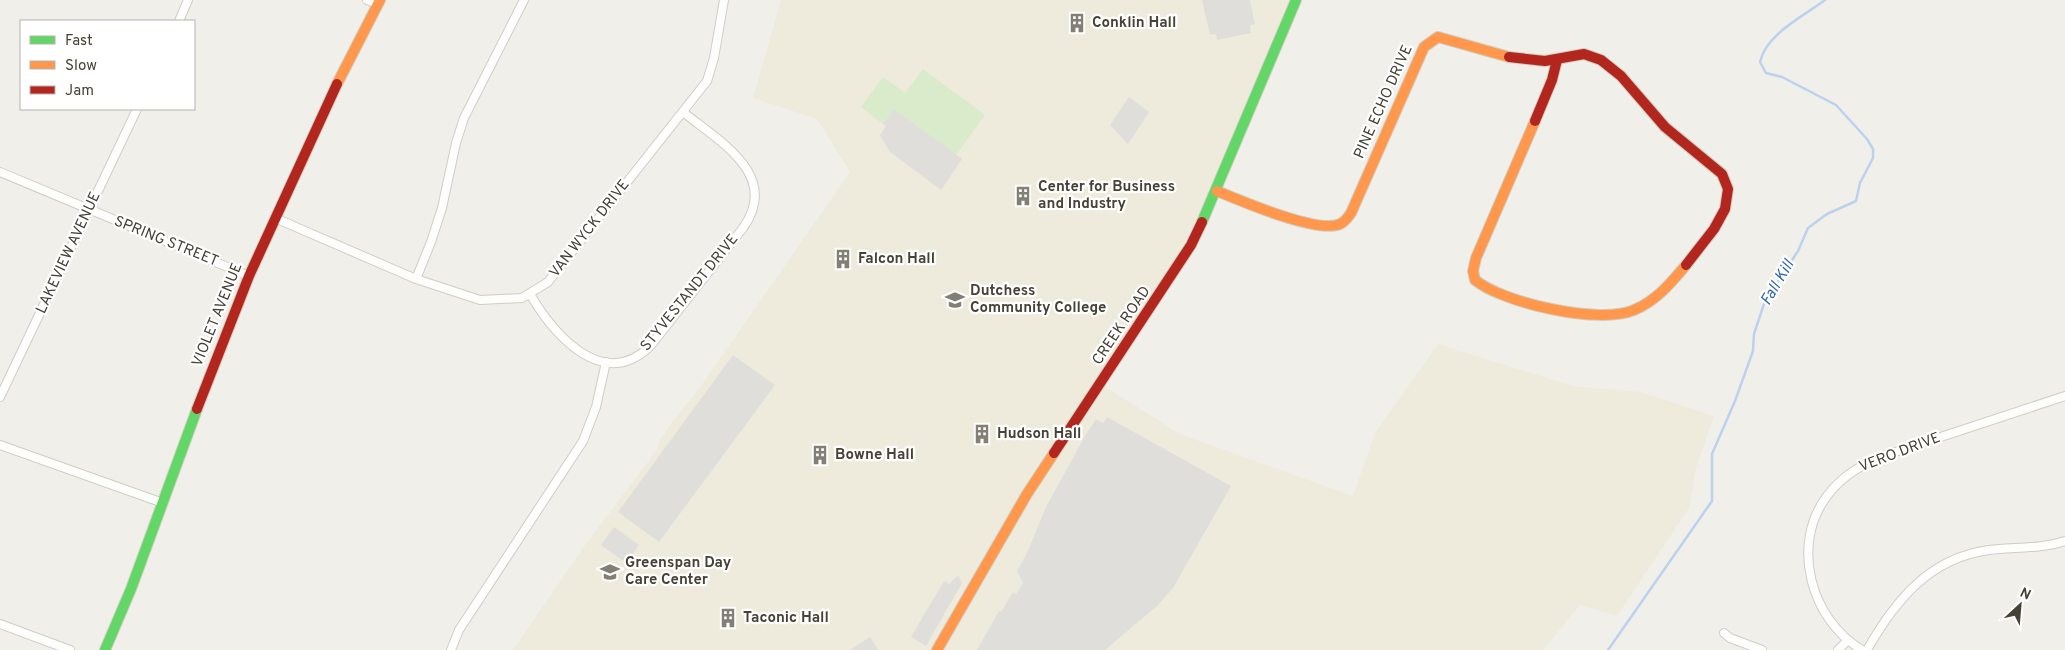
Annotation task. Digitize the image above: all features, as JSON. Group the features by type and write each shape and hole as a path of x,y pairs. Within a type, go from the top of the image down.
{"street":[{"path":"178,20 188,0"},
{"path":"368,0 379,2"},
{"path":"416,279 434,233 456,142 464,118 524,0"},
{"name":"VAN WYCK DRIVE","path":"275,218 459,296 480,300 522,298 548,282 707,81 711,70 724,0"},
{"name":"CREEK ROAD","path":"937,650 1025,498 1183,259 1217,191 1296,0"},
{"name":"VIOLET AVENUE","path":"105,650 163,504 226,329 330,97 379,2"},
{"name":"PINE ECHO DRIVE","path":"1217,191 1277,213 1323,226 1336,226 1342,223 1351,213 1420,53 1433,39 1438,37 1512,59 1557,60"},
{"path":"1587,54 1605,61 1664,126 1714,166 1724,177 1728,187 1727,201 1720,218 1671,284 1648,305 1618,316 1603,317 1556,308 1506,295 1474,279 1472,270 1552,80 1557,60 1587,54"},
{"name":"LAKEVIEW AVENUE","path":"0,397 137,110"},
{"name":"STYVESTANDT DRIVE","path":"606,362 633,358 646,350 743,228 753,209 753,185 746,165 732,151 682,112"},
{"name":"SPRING STREET","path":"0,172 249,276"},
{"path":"451,650 463,623 582,441 596,407 606,362 590,359 567,342 542,315 530,294"},
{"name":"VERO DRIVE","path":"1862,650 1847,641 1832,625 1820,607 1812,585 1808,562 1810,537 1817,514 1827,496 1842,479 1859,466 1883,456 2065,396"},
{"path":"0,445 163,504"},
{"path":"1867,650 1884,619 1907,591 1930,572 1955,558 1988,550 2065,541"},
{"path":"0,624 70,650"},
{"path":"1724,633 1730,638 1762,650"},
{"path":"1838,650 1847,641"}],"shaded area":[{"name":"Dutchess Community College","path":"781,0 1289,0 1191,232 1170,268 1096,381 1180,434 1353,496 1375,433 1438,344 1573,386 1641,392 1714,416 1696,468 1689,508 1617,616 1580,605 1543,650 513,650 585,545 657,450 660,440 672,422 699,389 850,172 817,119 753,98"},
{"path":"1202,0 1250,0 1255,24 1250,25 1251,33 1217,40 1216,34 1210,35"},
{"path":"1129,97 1149,112 1128,144 1110,125"},
{"path":"894,109 962,159 941,190 889,151 880,135 886,126 883,124"},
{"path":"733,355 775,385 659,542 618,512"},
{"path":"1107,417 1231,486 1173,588 1157,606 1105,650 977,650 999,611 1001,612 1013,592 1016,594 1023,583 1017,571 1027,553 1046,507 1085,436 1096,419 1103,423"},
{"path":"614,527 639,545 626,563 601,545"},
{"path":"958,575 962,583 926,646 911,637 944,581 949,584"},
{"path":"870,637 878,650 850,650"}],"green space":[{"path":"923,69 985,115 956,155 894,109 883,124 861,107 883,77 905,93"}],"waterway":[{"name":"Fall Kill","path":"1608,650 1712,501 1712,454 1735,401 1753,351 1754,334 1765,301 1798,251 1808,228 1827,214 1856,201 1860,183 1873,158 1873,149 1867,139 1836,105 1782,77 1766,73 1760,62 1764,52 1778,34 1825,0"}],"traffic: fast":[{"path":"1202,222 1296,0"},
{"path":"105,650 131,589 197,409"}],"traffic: slow":[{"path":"337,84 380,0"},
{"path":"1217,191 1298,221 1329,226 1340,224 1351,213 1424,47 1438,37 1509,57"},
{"path":"1535,121 1476,258 1473,271 1475,280 1488,289 1529,304 1576,313 1619,314 1634,310 1656,297 1686,265"},
{"path":"937,650 1027,494 1054,453"}],"traffic: jam":[{"path":"1509,57 1545,61 1584,54 1601,60 1621,76 1665,127 1722,174 1728,189 1725,209 1714,229 1686,265"},
{"path":"1535,121 1552,80 1557,60"},
{"path":"197,409 249,276 337,84"},
{"path":"1054,453 1191,245 1202,222"}],"place":[{"name":"Conklin Hall","path":"1077,23"},
{"name":"Center for Business and Industry","path":"1023,196"},
{"name":"Falcon Hall","path":"843,259"},
{"name":"Dutchess Community College","path":"955,300"},
{"name":"Hudson Hall","path":"982,434"},
{"name":"Bowne Hall","path":"820,455"},
{"name":"Greenspan Day Care Center","path":"610,572"},
{"name":"Taconic Hall","path":"728,618"}]}
